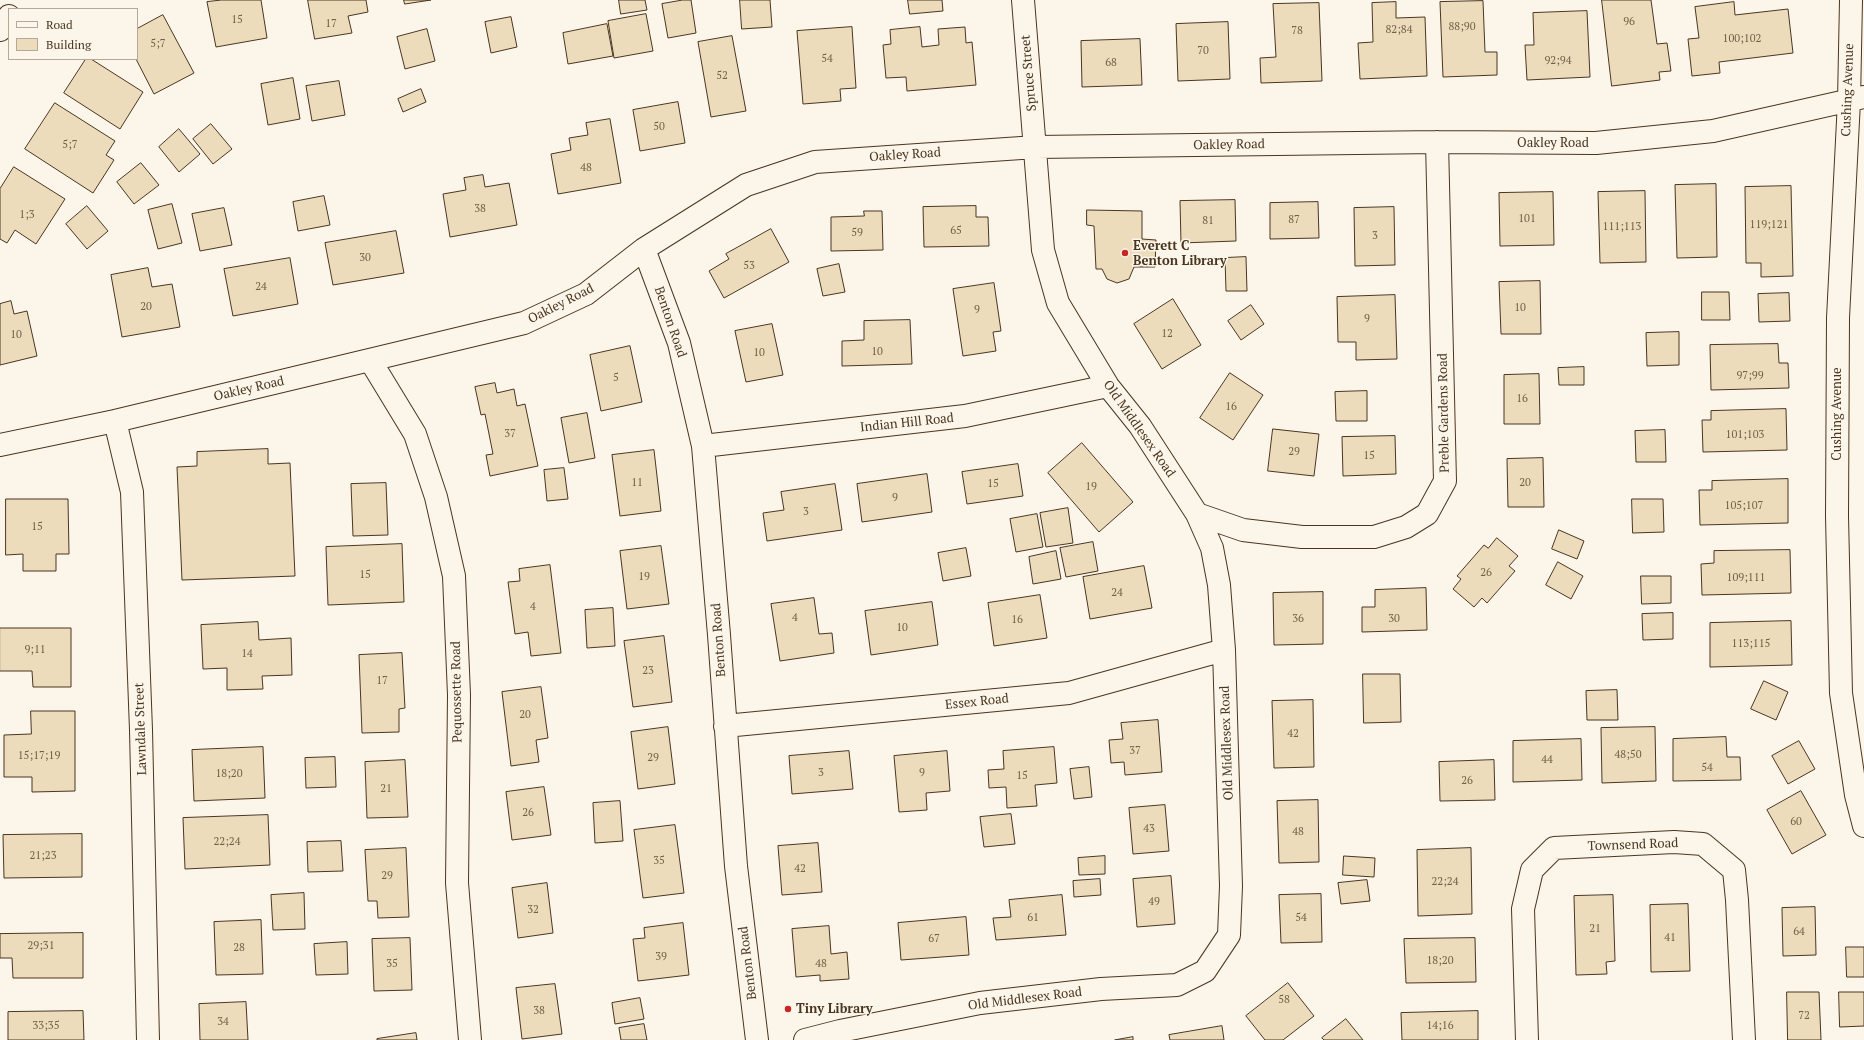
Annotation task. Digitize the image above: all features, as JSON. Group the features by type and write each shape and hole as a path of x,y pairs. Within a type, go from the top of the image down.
{"street":[{"name":"Spruce Street","path":"1023,0 1036,147"},
{"name":"Cushing Avenue","path":"1851,0 1856,99 1838,318 1837,516 1841,693 1856,795 1864,826"},
{"path":"0,30 8,18"},
{"name":"Oakley Road","path":"0,445 115,420 524,323 586,294 644,249 746,185 814,162 1036,147 1437,142 1596,143 1713,130 1856,99"},
{"name":"Preble Gardens Road","path":"1197,514 1243,530 1302,537 1374,537 1406,527 1427,514 1445,481 1437,142"},
{"name":"Old Middlesex Road","path":"805,1040 840,1031 980,1003 1101,989 1177,985 1205,971 1229,936 1231,886 1224,650 1219,585 1212,548 1197,514 1140,426 1108,386 1058,302 1043,250 1036,147"},
{"name":"Benton Road","path":"644,249 680,342 703,446 736,866 757,1040"},
{"name":"Pequossette Road","path":"370,360 415,434 436,497 454,576 459,695 457,883 470,1040"},
{"name":"Indian Hill Road","path":"703,446 965,416 1108,386"},
{"name":"Lawndale Street","path":"115,420 132,492 141,730 148,1040"},
{"name":"Essex Road","path":"725,726 1069,693 1224,650"},
{"name":"Townsend Road","path":"1527,1040 1523,909 1532,870 1554,848 1674,842 1704,844 1734,870 1738,900 1744,1040"}],"building":[{"path":"222,0 261,0 267,38 216,47 207,2"},
{"path":"308,0 366,0 368,12 348,16 352,33 315,39"},
{"path":"404,0 431,0 405,4"},
{"path":"619,0 645,0 647,10 621,14"},
{"path":"691,0 696,33 668,38 662,4"},
{"path":"740,0 770,0 772,27 742,29"},
{"path":"908,0 942,0 943,11 910,14"},
{"path":"1602,0 1651,0 1657,44 1667,43 1671,71 1659,72 1660,80 1612,86"},
{"path":"1483,1 1485,52 1497,52 1497,75 1443,77 1440,2"},
{"path":"1396,2 1396,18 1425,17 1427,76 1360,79 1358,43 1373,42 1372,3"},
{"path":"1734,2 1735,15 1788,9 1793,53 1719,62 1720,73 1692,76 1688,39 1699,38 1695,7"},
{"path":"1319,3 1322,81 1261,83 1260,58 1276,57 1273,4"},
{"path":"1587,11 1590,77 1527,80 1525,45 1534,45 1533,13"},
{"path":"646,14 653,51 614,58 608,21"},
{"path":"163,15 194,73 154,94 137,60 138,60 138,28"},
{"path":"511,17 517,47 491,53 485,22"},
{"path":"1228,22 1230,79 1178,81 1176,24"},
{"path":"607,24 613,56 568,64 563,33"},
{"path":"852,27 856,88 840,89 841,101 803,104 797,31"},
{"path":"920,27 922,47 939,45 938,29 965,27 966,43 972,42 976,85 907,91 906,77 886,78 883,45 891,44 890,30"},
{"path":"427,29 435,61 405,69 397,37"},
{"path":"732,36 746,111 711,117 698,42"},
{"path":"1140,39 1142,85 1082,87 1081,41"},
{"path":"85,60 93,60 143,92 120,129 64,93"},
{"path":"293,78 300,119 268,125 261,84"},
{"path":"339,81 345,115 312,121 306,86"},
{"path":"421,89 426,102 403,112 398,99"},
{"path":"678,102 685,143 640,151 633,110"},
{"path":"55,103 115,141 106,155 114,160 93,193 25,149"},
{"path":"610,119 621,183 558,194 551,154 571,150 569,138 588,135 586,123"},
{"path":"211,124 232,149 213,164 193,139"},
{"path":"179,129 200,154 179,172 159,147"},
{"path":"141,163 159,185 134,204 117,182"},
{"path":"14,167 65,199 36,244 15,230 7,243 0,239 0,189"},
{"path":"483,175 485,187 509,183 517,225 450,237 443,194 466,190 464,178"},
{"path":"1716,184 1717,257 1677,258 1675,185"},
{"path":"1791,186 1793,276 1761,277 1761,263 1746,263 1745,187"},
{"path":"1645,191 1646,262 1600,263 1598,192"},
{"path":"1553,192 1554,245 1500,246 1499,193"},
{"path":"324,196 330,225 298,231 293,202"},
{"path":"1235,200 1236,241 1181,243 1180,201"},
{"path":"1318,202 1319,238 1270,239 1270,203"},
{"path":"172,204 182,243 158,249 148,210"},
{"path":"87,206 108,231 87,249 66,224"},
{"path":"976,206 976,217 988,217 989,246 924,247 923,207"},
{"path":"1394,207 1395,265 1355,266 1354,208"},
{"path":"224,208 232,245 200,251 192,214"},
{"name":"Everett C Benton Library","path":"1087,210 1142,211 1142,239 1156,240 1155,267 1134,267 1129,279 1117,283 1107,279 1102,269 1096,269 1094,226 1087,225"},
{"path":"864,211 882,211 883,250 831,251 831,217 864,216"},
{"path":"771,229 789,262 724,298 709,271 729,259 726,254"},
{"path":"396,231 404,273 333,285 325,243"},
{"path":"1246,257 1247,291 1226,291 1225,258"},
{"path":"290,258 298,304 233,316 224,269"},
{"path":"839,264 845,292 823,296 817,269"},
{"path":"148,268 152,287 172,284 180,327 122,337 111,275"},
{"path":"1540,281 1541,334 1501,334 1499,282"},
{"path":"994,283 1001,331 993,332 996,351 963,356 953,289"},
{"path":"1702,292 1729,292 1730,320 1702,320"},
{"path":"1789,293 1790,321 1759,322 1758,294"},
{"path":"1395,295 1397,359 1356,360 1356,342 1338,342 1337,297"},
{"path":"1173,299 1201,345 1162,369 1134,324"},
{"path":"11,301 14,314 27,311 37,356 0,365 0,304"},
{"path":"1251,305 1264,324 1241,340 1228,321"},
{"path":"910,320 912,364 842,366 842,341 864,340 864,321"},
{"path":"772,324 783,375 746,382 735,331"},
{"path":"1679,332 1679,365 1647,366 1646,333"},
{"path":"1778,344 1779,363 1788,363 1789,388 1711,390 1710,345"},
{"path":"630,346 642,402 601,411 590,355"},
{"path":"1584,367 1584,385 1559,385 1558,368"},
{"path":"1230,373 1263,395 1233,440 1200,418"},
{"path":"1539,374 1540,424 1504,424 1504,375"},
{"path":"495,383 497,393 514,389 517,406 525,404 538,466 490,476 486,455 493,454 485,414 481,415 475,387"},
{"path":"1367,391 1367,421 1336,421 1335,392"},
{"path":"1786,409 1787,450 1703,452 1702,420 1711,420 1711,411"},
{"path":"587,413 595,458 569,463 561,418"},
{"path":"1273,429 1319,434 1314,476 1268,471"},
{"path":"1665,430 1666,462 1636,462 1635,431"},
{"path":"1395,436 1396,474 1343,476 1342,437"},
{"path":"1082,443 1133,502 1099,532 1048,473"},
{"path":"268,449 268,464 290,463 295,576 182,580 177,467 197,466 197,452"},
{"path":"654,450 661,511 620,516 612,455"},
{"path":"1543,458 1544,507 1508,507 1507,459"},
{"path":"1018,464 1023,496 967,504 962,472"},
{"path":"564,468 568,499 547,501 544,470"},
{"path":"927,474 932,512 862,522 857,484"},
{"path":"1788,479 1788,523 1700,525 1699,490 1712,490 1712,481"},
{"path":"386,483 388,535 353,536 351,484"},
{"path":"835,484 842,530 767,541 763,513 784,510 781,492"},
{"path":"6,499 68,499 69,554 56,554 56,571 23,571 23,554 6,555"},
{"path":"1632,499 1663,499 1664,532 1633,533"},
{"path":"1068,508 1073,543 1046,547 1040,513"},
{"path":"1037,514 1043,547 1016,552 1010,519"},
{"path":"1559,530 1584,541 1577,559 1552,549"},
{"path":"1497,538 1518,556 1509,566 1515,571 1487,603 1482,598 1474,607 1453,589 1461,579 1457,576 1484,545 1488,548"},
{"path":"1093,542 1098,571 1066,577 1060,548"},
{"path":"402,544 404,602 328,605 326,547"},
{"path":"661,546 669,604 627,609 620,551"},
{"path":"966,548 971,576 943,581 938,553"},
{"path":"1790,550 1791,593 1702,595 1701,564 1714,563 1714,551"},
{"path":"1056,551 1061,579 1033,584 1029,557"},
{"path":"1558,562 1583,576 1571,599 1546,585"},
{"path":"550,565 561,653 531,656 528,632 515,634 508,582 520,581 519,569"},
{"path":"1144,566 1152,608 1090,619 1083,577"},
{"path":"1641,576 1671,576 1671,603 1642,604"},
{"path":"1426,588 1427,630 1362,632 1362,607 1375,607 1375,590"},
{"path":"1323,592 1323,644 1274,645 1273,593"},
{"path":"1040,595 1047,638 994,646 988,603"},
{"path":"814,598 819,634 832,633 834,653 780,661 771,604"},
{"path":"932,602 938,645 871,655 865,611"},
{"path":"613,608 615,646 587,648 585,610"},
{"path":"1673,613 1673,639 1643,640 1642,614"},
{"path":"1791,621 1792,665 1710,667 1710,623"},
{"path":"258,622 259,640 291,638 292,675 262,676 263,689 227,690 227,668 203,669 201,625"},
{"path":"0,628 71,628 71,687 33,687 32,671 0,671"},
{"path":"664,636 672,702 633,707 624,641"},
{"path":"402,653 405,708 399,709 399,732 362,733 359,655"},
{"path":"1363,674 1400,674 1401,722 1364,723"},
{"path":"1764,681 1788,692 1776,720 1751,709"},
{"path":"541,687 548,738 536,740 539,762 511,766 502,692"},
{"path":"1617,690 1618,720 1587,720 1586,691"},
{"path":"1313,700 1314,767 1274,768 1272,701"},
{"path":"31,711 75,711 75,791 32,792 32,777 4,777 4,735 31,734"},
{"path":"1158,720 1162,772 1125,775 1124,762 1111,763 1109,740 1123,739 1121,723"},
{"path":"668,727 675,784 638,789 631,732"},
{"path":"1655,727 1656,781 1602,783 1601,728"},
{"path":"1726,737 1727,757 1740,757 1741,780 1673,781 1673,739"},
{"path":"1581,739 1582,780 1513,782 1513,741"},
{"path":"1799,741 1815,769 1788,784 1772,756"},
{"path":"263,747 265,798 194,801 192,750"},
{"path":"1054,747 1057,783 1035,785 1037,806 1007,808 1006,787 989,788 988,770 1004,769 1003,751"},
{"path":"849,751 853,789 792,794 789,756"},
{"path":"947,751 950,791 926,793 927,810 899,812 894,756"},
{"path":"335,757 336,787 306,788 305,758"},
{"path":"405,760 408,817 367,818 365,762"},
{"path":"1494,760 1495,800 1440,801 1439,762"},
{"path":"1089,767 1092,797 1074,799 1070,769"},
{"path":"544,787 551,835 512,840 506,792"},
{"path":"1801,791 1826,835 1792,854 1767,810"},
{"path":"1318,800 1319,862 1279,863 1277,801"},
{"path":"620,801 623,841 595,843 593,803"},
{"path":"1165,805 1169,851 1133,854 1129,808"},
{"path":"1011,814 1015,844 984,847 980,817"},
{"path":"268,815 270,865 185,869 183,818"},
{"path":"675,825 684,893 643,898 634,830"},
{"path":"82,834 82,877 4,878 3,835"},
{"path":"341,841 343,871 308,872 307,842"},
{"path":"818,843 822,892 782,895 778,846"},
{"path":"406,848 409,917 378,918 377,901 368,901 365,850"},
{"path":"1471,848 1472,914 1418,916 1417,850"},
{"path":"1105,856 1105,874 1079,875 1078,858"},
{"path":"1344,856 1375,858 1374,877 1343,875"},
{"path":"1171,876 1175,924 1137,927 1133,879"},
{"path":"1100,879 1101,895 1074,897 1073,881"},
{"path":"1367,880 1370,901 1341,904 1338,883"},
{"path":"547,883 553,933 518,938 512,888"},
{"path":"304,893 305,929 273,930 271,895"},
{"path":"1321,894 1322,942 1281,943 1279,895"},
{"path":"1062,895 1066,935 996,940 993,918 1011,917 1009,900"},
{"path":"1613,895 1615,961 1606,962 1607,974 1576,975 1574,896"},
{"path":"1688,904 1690,971 1651,972 1650,905"},
{"path":"1815,907 1816,955 1783,956 1782,908"},
{"path":"966,917 969,955 901,960 898,923"},
{"path":"261,920 263,974 216,975 214,922"},
{"path":"683,923 689,975 638,981 633,939 645,938 644,928"},
{"path":"829,926 831,954 847,952 849,979 820,981 820,975 796,977 792,929"},
{"path":"83,933 83,978 13,978 12,958 0,958 0,934"},
{"path":"410,938 412,990 374,991 372,939"},
{"path":"1475,938 1476,982 1406,983 1404,939"},
{"path":"347,942 348,974 316,975 314,944"},
{"path":"1846,947 1864,947 1864,977 1847,977"},
{"path":"1288,983 1314,1016 1283,1040 1265,1040 1246,1016"},
{"path":"555,984 562,1034 522,1039 516,988"},
{"path":"1787,992 1819,992 1821,1040 1788,1040"},
{"path":"1839,992 1864,992 1864,1026 1840,1027"},
{"path":"640,998 644,1019 615,1024 612,1003"},
{"path":"246,1002 248,1040 200,1040 199,1004"},
{"path":"83,1011 84,1040 8,1040 8,1012"},
{"path":"1478,1011 1478,1040 1402,1040 1401,1013"},
{"path":"1346,1019 1363,1040 1324,1040 1322,1038"},
{"path":"644,1024 647,1040 621,1040 619,1028"},
{"path":"1222,1026 1224,1040 1170,1040 1169,1035"},
{"path":"416,1033 417,1040 377,1040 377,1039"},
{"path":"1133,1037 1133,1040 1115,1040"}],"place":[{"name":"Everett C Benton Library","path":"1125,253"},
{"name":"Tiny Library","path":"788,1009"}]}
